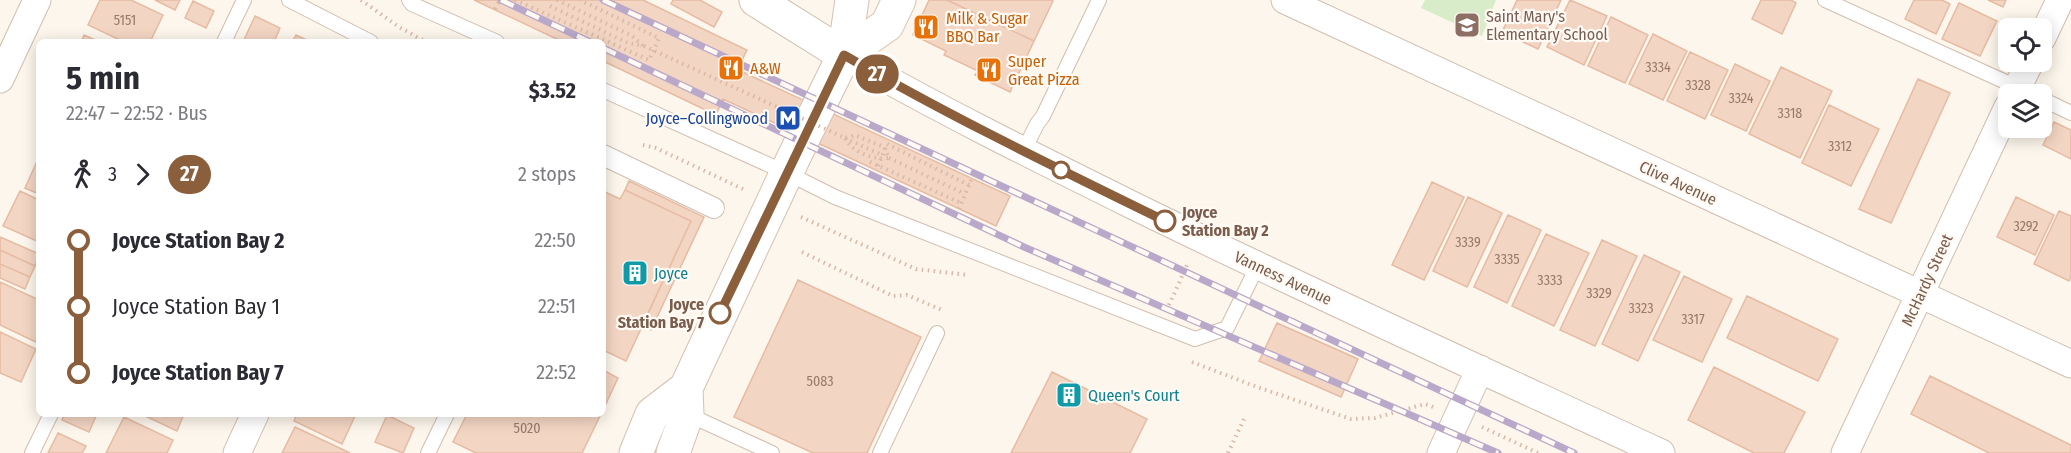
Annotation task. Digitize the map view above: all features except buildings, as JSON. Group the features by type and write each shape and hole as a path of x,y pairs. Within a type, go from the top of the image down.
{"main road":[{"name":"Vanness Avenue","path":"756,0 844,55"},
{"path":"673,453 686,401 787,173 844,55 852,0"},
{"path":"844,55 887,26 899,0"},
{"path":"636,453 651,414 686,401"}],"street":[{"path":"0,79 37,0"},
{"name":"Clive Avenue","path":"1285,0 2071,364"},
{"path":"2051,18 2060,0"},
{"name":"Vanness Avenue","path":"844,55 1023,152 1257,267 1661,453"},
{"name":"McHardy Street","path":"1845,453 1920,295 2002,138"},
{"path":"606,156 714,208"},
{"path":"1441,453 1480,369"},
{"path":"237,453 254,417"}],"lane":[{"path":"225,39 244,0"},
{"path":"288,0 365,39"},
{"path":"409,0 412,4 490,39"},
{"path":"1023,152 1043,116 1098,0"},
{"path":"1825,0 1998,85"},
{"path":"606,91 835,197 1195,339 1227,328 1257,267"},
{"path":"2052,106 2071,112"},
{"path":"880,453 937,333"},
{"path":"686,401 772,453"},
{"path":"32,453 50,417"},
{"path":"428,453 446,417"}],"path":[{"path":"361,0 421,39"},
{"path":"495,9 500,0"},
{"path":"515,0 602,39"},
{"path":"557,0 632,36 654,51 882,155"},
{"path":"580,0 659,38 649,60 606,41"},
{"path":"550,6 628,43 644,46"},
{"path":"844,138 855,135 884,147 889,158"},
{"path":"844,138 849,147 878,160 889,158 965,194"},
{"path":"878,166 887,144 969,185"},
{"path":"870,162 961,203"},
{"path":"715,175 737,186"},
{"path":"958,208 972,178"},
{"path":"802,252 893,296 907,295 946,312 937,333"},
{"path":"1168,309 1189,261"},
{"path":"1228,453 1244,419"},
{"path":"1482,427 1538,453"}],"green space":[{"path":"1425,0 1496,0 1482,36 1421,8"}],"railway":[{"path":"501,0 584,39"},
{"path":"603,0 1574,453"},
{"path":"606,49 1024,247 1498,453"}],"bus line":[{"name":"27","path":"720,313 844,55 1023,152 1165,221"}],"place":[{"name":"Saint Mary's Elementary School","path":"1467,25"},
{"name":"Milk & Sugar BBQ Bar","path":"926,27"},
{"name":"A&W","path":"731,68"},
{"name":"Super Great Pizza","path":"989,70"},
{"name":"Joyce–Collingwood","path":"788,118"},
{"name":"Joyce Station Bay 2","path":"1165,221"},
{"name":"Joyce","path":"635,273"},
{"name":"Joyce Station Bay 7","path":"720,313"},
{"name":"Queen's Court","path":"1069,395"}]}
